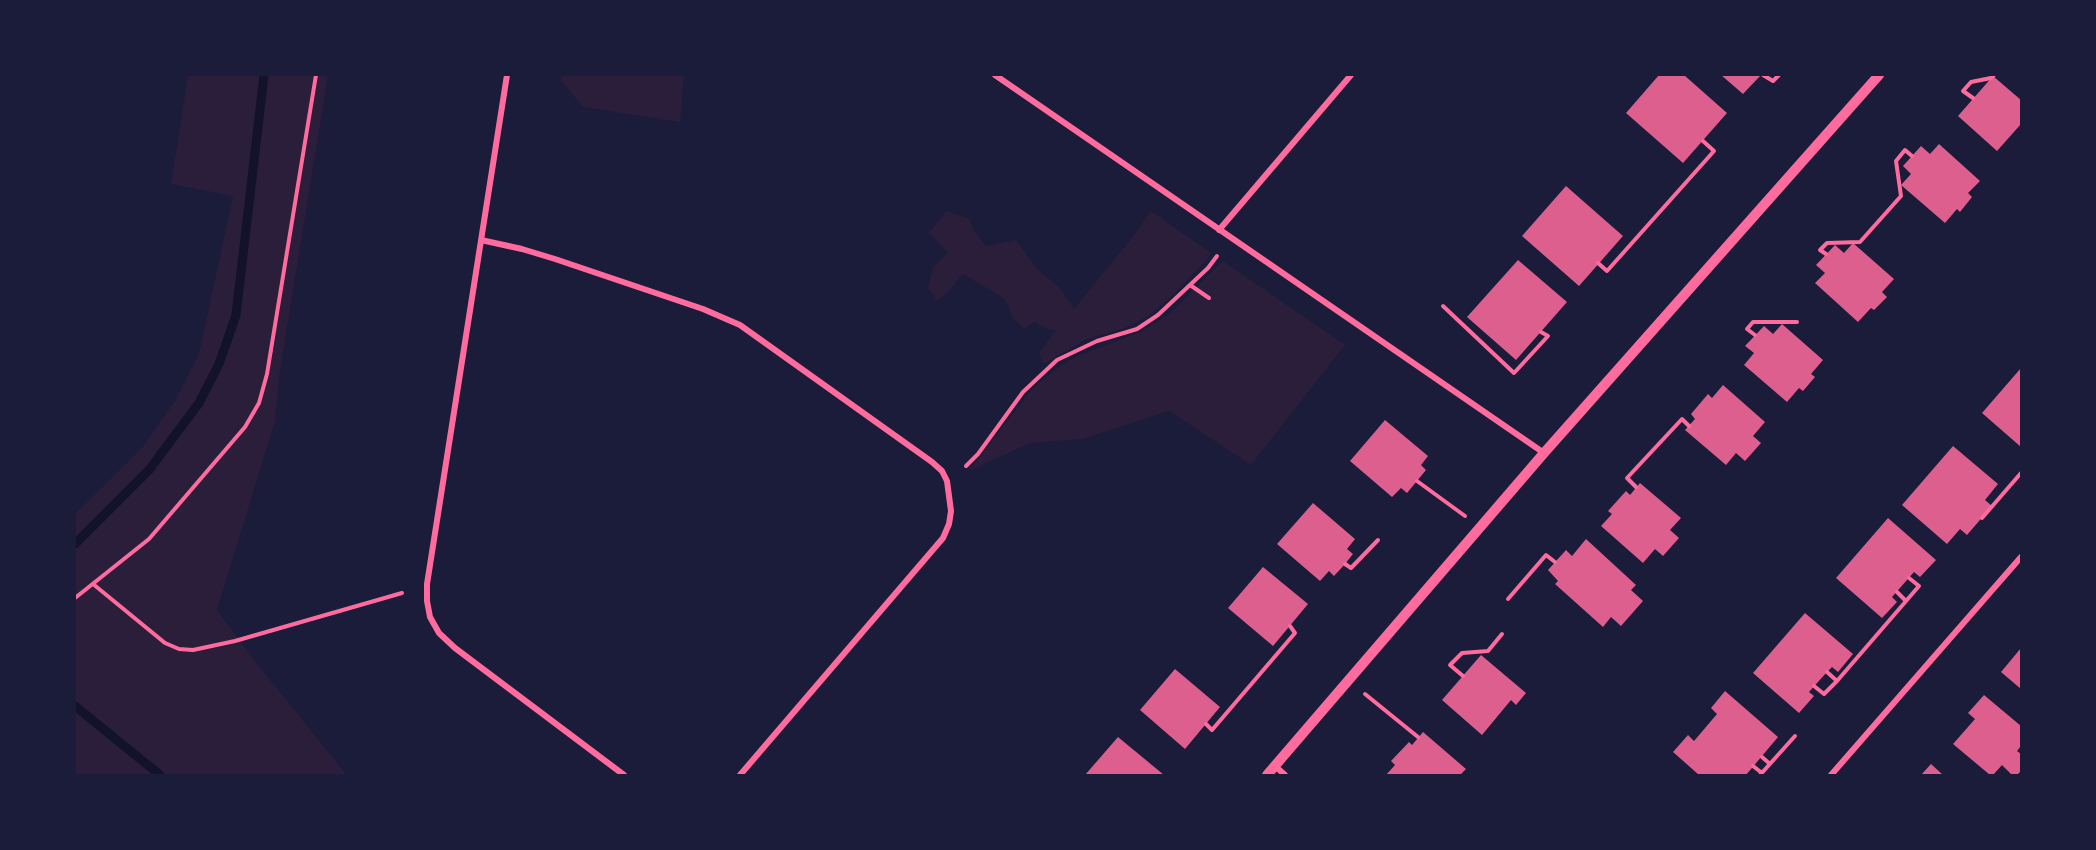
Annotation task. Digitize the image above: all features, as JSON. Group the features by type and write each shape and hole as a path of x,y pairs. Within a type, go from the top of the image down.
{"street":[{"path":"507,75 427,584 427,601 430,617 439,633 454,648 624,775"},
{"path":"995,75 1544,453"},
{"path":"1218,230 1351,75"},
{"path":"1284,775 1271,771 1544,453 1879,75"},
{"path":"481,240 555,259 703,309 740,325 932,462 942,471 947,480 951,511 943,538 740,775"},
{"path":"1831,775 2021,557"}],"path":[{"path":"75,598 149,540 245,427 259,403 267,374 316,75"},
{"path":"1763,75 1773,81 1779,75"},
{"path":"1973,98 1963,91 1971,82 1991,78 1994,75"},
{"path":"1598,263 1607,270 1714,151 1703,141"},
{"path":"1826,254 1820,250 1827,243 1860,242 1901,196 1896,161 1905,150 1912,156"},
{"path":"966,466 978,454 1023,393 1057,360 1097,341 1137,329 1158,315 1217,256"},
{"path":"1190,285 1209,298"},
{"path":"1443,306 1514,373 1548,336 1541,332"},
{"path":"1755,335 1747,329 1753,322 1797,322"},
{"path":"1636,487 1627,478 1682,419 1689,426"},
{"path":"1982,518 2021,473"},
{"path":"1417,481 1480,528"},
{"path":"1345,564 1351,568 1378,540"},
{"path":"1508,599 1546,555 1555,562"},
{"path":"1814,686 1824,694 1838,681 1918,586 1909,578"},
{"path":"93,584 165,643 179,649 193,650 235,641 402,593"},
{"path":"1897,592 1906,601"},
{"path":"1206,724 1212,729 1294,633 1290,626"},
{"path":"1463,676 1450,665 1462,653 1488,651 1502,634"},
{"path":"1827,672 1838,681"},
{"path":"1348,681 1418,737"},
{"path":"1754,766 1761,774 1795,736"},
{"path":"1762,756 1770,764"}],"shaded area":[{"path":"188,75 328,75 279,377 275,421 217,610 258,665 347,775 75,775 75,514 142,448 176,399 199,354 233,196 171,184"},
{"path":"559,75 684,75 680,122 583,107"},
{"path":"946,211 970,219 973,229 986,246 1016,240 1038,270 1059,287 1074,309 1151,211 1211,253 1174,294 1149,316 1125,328 1087,339 1044,364 1039,353 1056,330 1047,329 1034,322 1024,329 1013,318 1005,299 963,274 937,301 928,288 933,267 948,253 929,233"},
{"path":"1223,261 1345,345 1251,465 1169,411 1083,439 1030,443 969,471 1032,389 1051,373 1075,357 1140,332 1168,315"}],"building":[{"path":"1659,75 1684,75 1727,113 1683,163 1626,113"},
{"path":"1721,75 1761,75 1743,94"},
{"path":"1993,76 2021,100 2021,124 1997,151 1958,116"},
{"path":"1939,144 1980,181 1968,193 1972,197 1960,212 1957,209 1945,223 1901,185 1911,174 1903,166 1921,146 1930,154"},
{"path":"1566,186 1623,236 1579,286 1522,236"},
{"path":"1853,243 1894,279 1882,292 1887,297 1874,310 1871,308 1858,322 1815,283 1825,273 1816,265 1835,245 1844,253"},
{"path":"1518,260 1567,302 1516,360 1467,317"},
{"path":"1782,324 1823,360 1811,374 1815,377 1803,391 1799,388 1787,402 1744,365 1754,353 1745,346 1764,326 1773,334"},
{"path":"2021,368 2021,447 1982,413"},
{"path":"1723,385 1765,422 1753,436 1761,443 1745,461 1736,453 1726,465 1685,430 1695,419 1691,414 1708,394 1712,398"},
{"path":"1385,420 1428,456 1421,465 1426,470 1407,493 1401,488 1392,497 1350,461"},
{"path":"1953,446 1998,484 1985,500 1992,506 1967,535 1960,529 1947,544 1902,505"},
{"path":"1640,483 1681,518 1670,530 1679,538 1663,556 1655,549 1643,563 1601,526 1612,514 1608,511 1626,491 1630,495"},
{"path":"1313,503 1355,539 1347,549 1353,554 1345,564 1334,576 1329,571 1320,581 1277,544"},
{"path":"1888,518 1936,560 1920,577 1914,572 1892,597 1897,602 1882,618 1836,578"},
{"path":"1586,539 1636,585 1631,590 1643,601 1621,626 1611,617 1603,627 1555,584 1558,581 1548,570 1566,550 1572,556"},
{"path":"1263,567 1308,604 1273,646 1228,608"},
{"path":"1805,613 1853,654 1838,672 1832,667 1827,672 1809,692 1814,696 1799,713 1753,673"},
{"path":"2021,648 2021,689 2001,672"},
{"path":"1481,655 1526,693 1516,705 1511,700 1482,735 1442,700"},
{"path":"1175,669 1220,707 1185,749 1140,710"},
{"path":"1725,691 1778,737 1746,775 1699,775 1673,752 1688,735 1694,741 1717,714 1711,708"},
{"path":"1984,695 2021,726 2021,746 2017,751 2021,754 2021,771 2017,775 2012,775 2002,765 1993,775 1990,775 1953,744 1975,719 1968,713"},
{"path":"1423,732 1466,769 1460,775 1386,775 1395,765 1391,761 1409,742 1412,745"},
{"path":"1118,737 1164,775 1085,775"},
{"path":"1931,764 1943,775 1921,775"}],"waterway":[{"path":"75,544 149,470 199,403 219,364 236,315 264,75"},
{"path":"75,706 160,775"}]}
